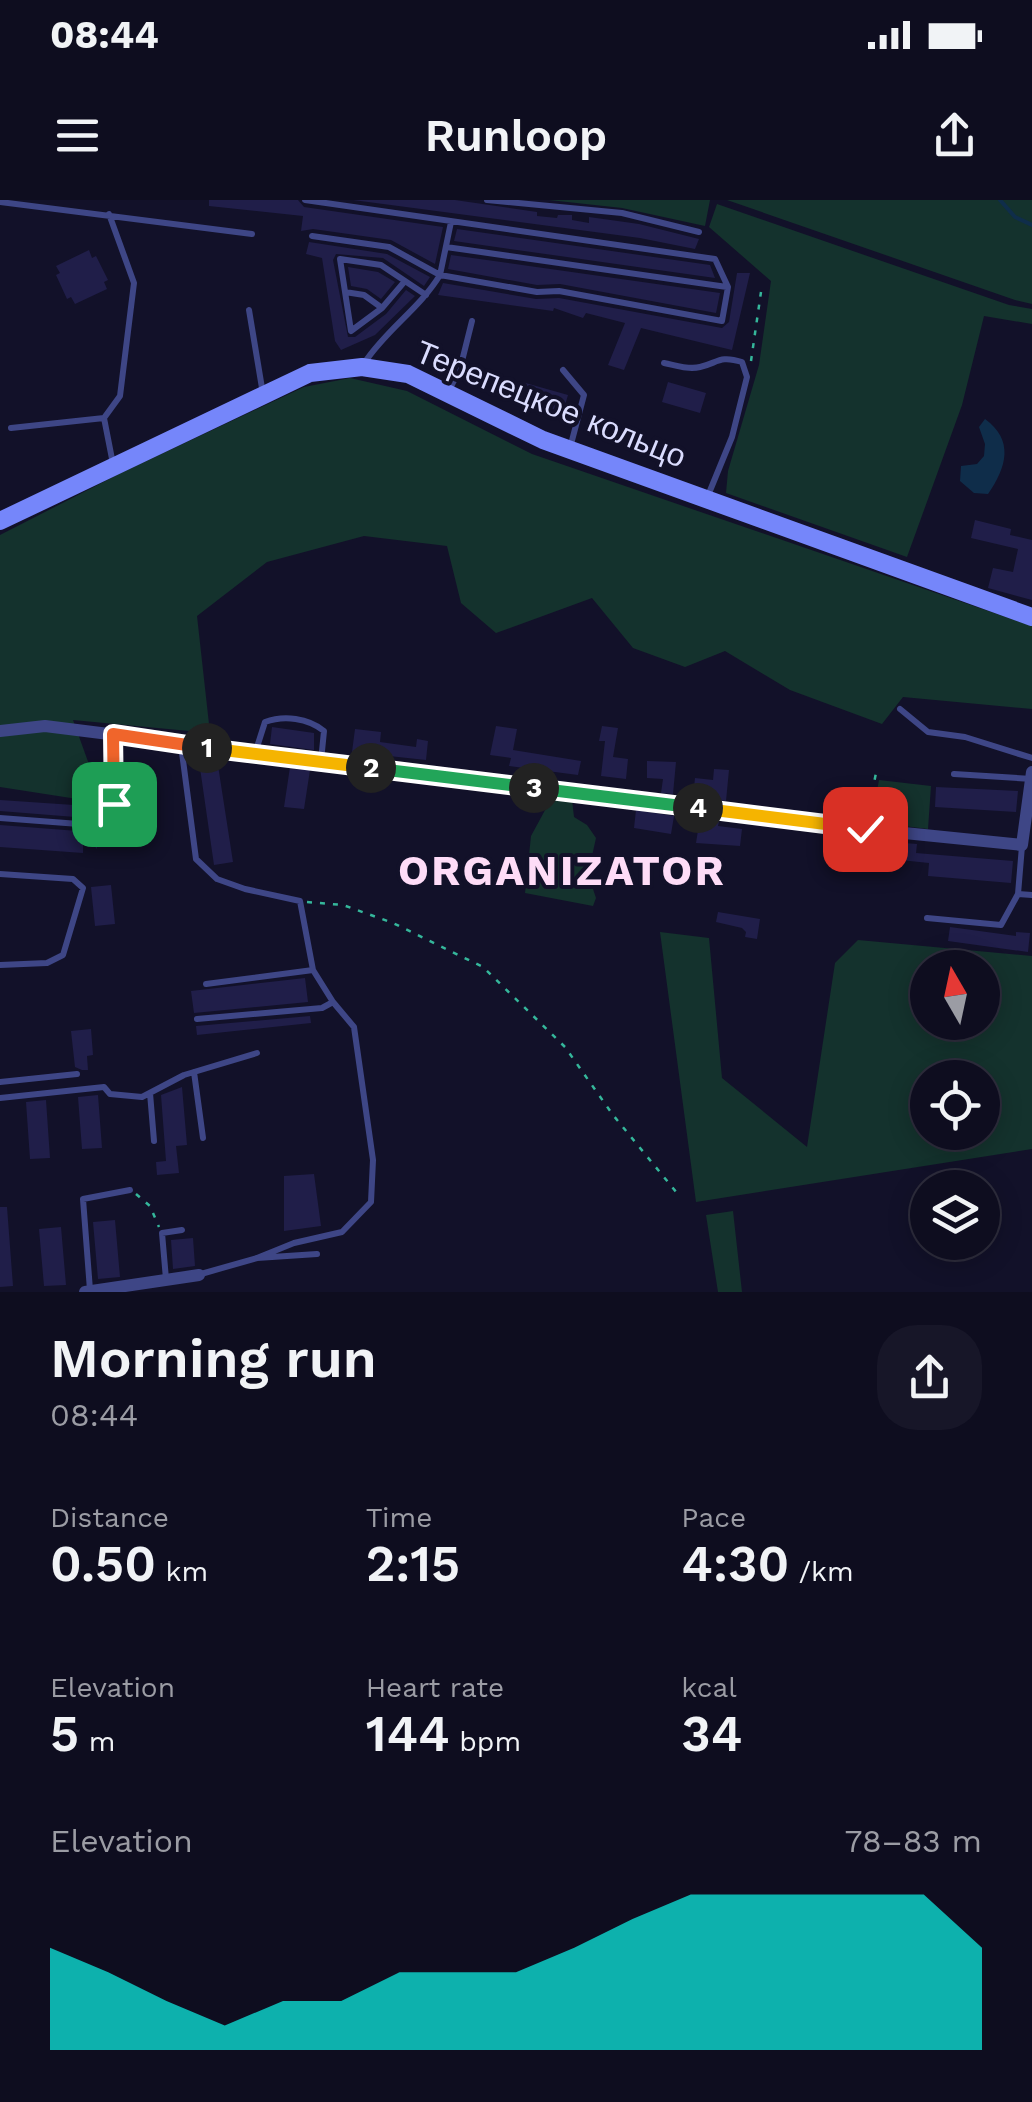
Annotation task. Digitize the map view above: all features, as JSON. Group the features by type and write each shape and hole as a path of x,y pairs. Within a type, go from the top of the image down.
{"street":[{"name":"Терепецкое кольцо","path":"0,521 310,373 362,367 408,374 570,449 1032,617"},
{"path":"0,731 46,726 865,829 1022,845 1031,777"},
{"path":"87,1292 160,1285 199,1275"}],"lane":[{"path":"305,200 716,259 728,287 722,321 440,276 389,247 312,236"},
{"path":"487,200 622,213 698,232"},
{"path":"0,202 252,234"},
{"path":"109,214 134,283 120,396 104,418 113,465"},
{"path":"362,367 440,276 451,222"},
{"path":"446,247 728,287"},
{"path":"405,281 382,308 351,331 340,259 381,265 405,281 426,295"},
{"path":"345,292 364,295 382,308"},
{"path":"249,310 263,395"},
{"path":"448,393 460,369 472,321"},
{"path":"664,363 702,367 713,360 728,358 742,362 747,377 732,437 707,500"},
{"path":"563,370 584,395 570,449"},
{"path":"11,428 104,418"},
{"path":"900,709 928,732 965,737 1032,758"},
{"path":"255,754 265,722 276,718 313,722 324,731 321,762"},
{"path":"104,836 114,804 113,734"},
{"path":"181,745 196,859 218,879 245,890 300,901 312,970 354,1027 373,1160 371,1202 342,1232 294,1243 199,1275"},
{"path":"954,774 1031,777"},
{"path":"0,818 79,824"},
{"path":"927,918 1002,925 1018,894 1022,845"},
{"path":"0,874 73,880 83,888 63,954 47,963 0,965"},
{"path":"1018,894 1032,895"},
{"path":"206,984 312,970"},
{"path":"197,1019 322,1008 334,1002"},
{"path":"0,1098 104,1087 110,1094 142,1097 194,1072 257,1052"},
{"path":"194,1072 202,1138"},
{"path":"0,1082 77,1074"},
{"path":"150,1093 154,1141"},
{"path":"87,1292 83,1199 130,1190"},
{"path":"160,1285 162,1233 182,1230"},
{"path":"258,1258 317,1254"}],"path":[{"path":"747,377 755,347 761,292"},
{"path":"865,829 876,773"},
{"path":"300,901 343,905 394,923 483,968 566,1047 614,1116 677,1193"},
{"path":"130,1190 150,1206 162,1233"}],"green space":[{"path":"549,200 710,200 705,226 622,208"},
{"path":"727,200 1032,200 1032,304 1015,300"},
{"path":"717,204 1009,305 1032,309 1032,324 984,316 962,405 907,557 726,493 728,471 759,365 771,281 709,227"},
{"path":"350,378 407,391 532,454 1032,626 1032,709 903,697 882,724 790,690 725,651 685,667 633,648 592,598 496,633 461,603 447,546 364,536 267,562 197,616 210,733 73,720 103,803 0,787 0,535 304,387"},
{"path":"879,780 931,786 928,829 871,822"},
{"path":"566,797 572,800 574,817 587,825 596,838 588,874 596,898 593,906 525,893 531,836 550,801"},
{"path":"660,932 709,938 722,1078 807,1147 835,963 858,940 967,950 910,950 910,1040 1000,1040 1000,953 1032,956 1032,1149 696,1202"},
{"path":"733,1211 742,1292 718,1292 706,1215"}],"water":[{"path":"985,419 1004,445 1000,474 988,494 974,493 960,481 961,466 977,464 984,456 985,444 979,427"}],"building":[{"path":"209,200 298,200 304,207 443,227 435,264 391,240 313,229 301,231 303,216 209,206"},
{"path":"353,200 455,200 537,212 537,216 572,215 572,220 589,223 589,217 639,224 699,239 695,249 640,238"},
{"path":"457,229 710,265 715,278 454,241"},
{"path":"309,242 387,254 430,277 424,286 383,258 336,254 333,260 348,337 355,337 386,314 406,290 415,296 375,335 341,350 335,341 322,258 306,254"},
{"path":"89,250 108,280 104,282 107,289 75,304 71,297 67,299 56,266"},
{"path":"451,255 720,293 716,313 560,284 537,285 448,269"},
{"path":"348,267 378,272 395,282 381,299 367,289 351,286"},
{"path":"737,273 750,273 732,350 641,328 624,370 608,365 625,323 586,313 583,318 554,308 553,311 438,295 443,283 536,299 559,298 722,328 729,322"},
{"path":"522,382 568,395 563,412 517,399"},
{"path":"668,382 706,393 700,413 662,402"},
{"path":"975,520 1011,529 1010,535 1032,540 1032,600 988,588 993,568 1013,572 1018,549 971,538"},
{"path":"496,726 517,729 513,750 581,761 578,775 509,766 511,758 490,755"},
{"path":"602,726 618,728 613,757 628,759 626,779 601,776 605,741 599,741"},
{"path":"272,727 314,733 314,750 270,744"},
{"path":"355,729 381,732 380,742 416,747 417,739 428,741 426,760 352,752"},
{"path":"217,759 233,862 214,865 199,761"},
{"path":"647,761 676,762 673,794 661,793 663,779 647,778"},
{"path":"290,767 310,770 304,809 284,807"},
{"path":"714,769 729,770 726,801 693,797 695,778 713,780"},
{"path":"936,787 1018,791 1016,812 935,807"},
{"path":"0,800 74,805 75,817 0,811"},
{"path":"636,810 674,816 671,834 634,828"},
{"path":"700,818 719,821 718,826 742,829 740,846 696,843"},
{"path":"85,822 97,822 97,849 83,833 83,853 0,847 0,825 78,831 84,829"},
{"path":"904,843 917,844 916,853 1013,861 1011,883 928,876 929,863 881,858 882,846 904,848"},
{"path":"111,885 115,924 95,926 91,887"},
{"path":"718,912 760,919 757,939 745,937 742,928 716,922"},
{"path":"950,927 1016,936 1016,932 1030,933 1028,952 948,941"},
{"path":"305,978 308,1002 194,1013 191,991"},
{"path":"310,1016 311,1023 197,1035 196,1026"},
{"path":"91,1029 93,1055 87,1056 88,1070 82,1070 75,1067 71,1031"},
{"path":"182,1087 187,1145 176,1146 179,1173 157,1175 156,1162 166,1161 161,1095"},
{"path":"98,1095 102,1148 82,1149 78,1097"},
{"path":"46,1100 50,1158 30,1159 26,1102"},
{"path":"314,1174 321,1226 284,1231 284,1176"},
{"path":"0,1207 7,1207 13,1286 0,1287"},
{"path":"115,1220 120,1277 98,1279 93,1222"},
{"path":"61,1227 66,1285 44,1286 39,1229"},
{"path":"193,1238 195,1266 173,1269 171,1240"}],"waterway":[{"path":"1000,200 1015,217 1032,225"}],"district":[{"name":"ORGANIZATOR","path":"562,870"}],"route":[{"path":"114,804 113,734 865,829"}]}
